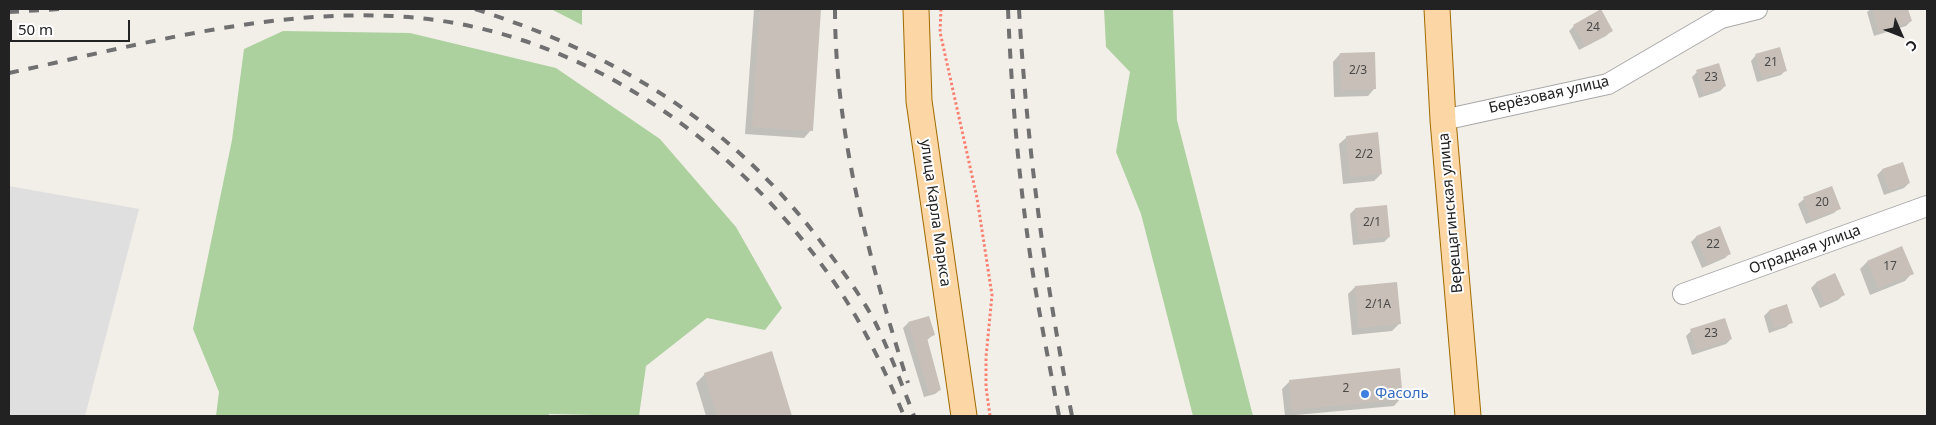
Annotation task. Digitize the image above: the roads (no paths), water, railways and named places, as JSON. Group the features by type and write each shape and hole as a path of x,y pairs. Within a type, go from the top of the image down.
{"main road":[{"name":"улица Карла Маркса","path":"916,9 919,101 964,416"},
{"name":"Верещагинская улица","path":"1437,9 1443,120 1468,416"}],"street":[{"name":"Берёзовая улица","path":"1443,120 1608,84 1721,18 1757,9"},
{"name":"Отрадная улица","path":"1684,294 1927,206"}],"railway":[{"path":"9,12 61,9"},
{"path":"475,9 575,47 621,70 665,96 746,159 783,196 818,238 855,289 875,322 914,416"},
{"path":"835,9 841,104 857,198 868,245 908,383"},
{"path":"1008,9 1015,124 1023,201 1042,328 1059,416"},
{"path":"1019,9 1022,60 1038,214 1053,315 1072,416"},
{"path":"9,73 199,32 295,19 392,16 459,24 523,41 585,65 643,98 698,136 748,180 794,229 845,298 873,348 904,416"}],"place":[{"name":"Фасоль","path":"1365,394"}]}
